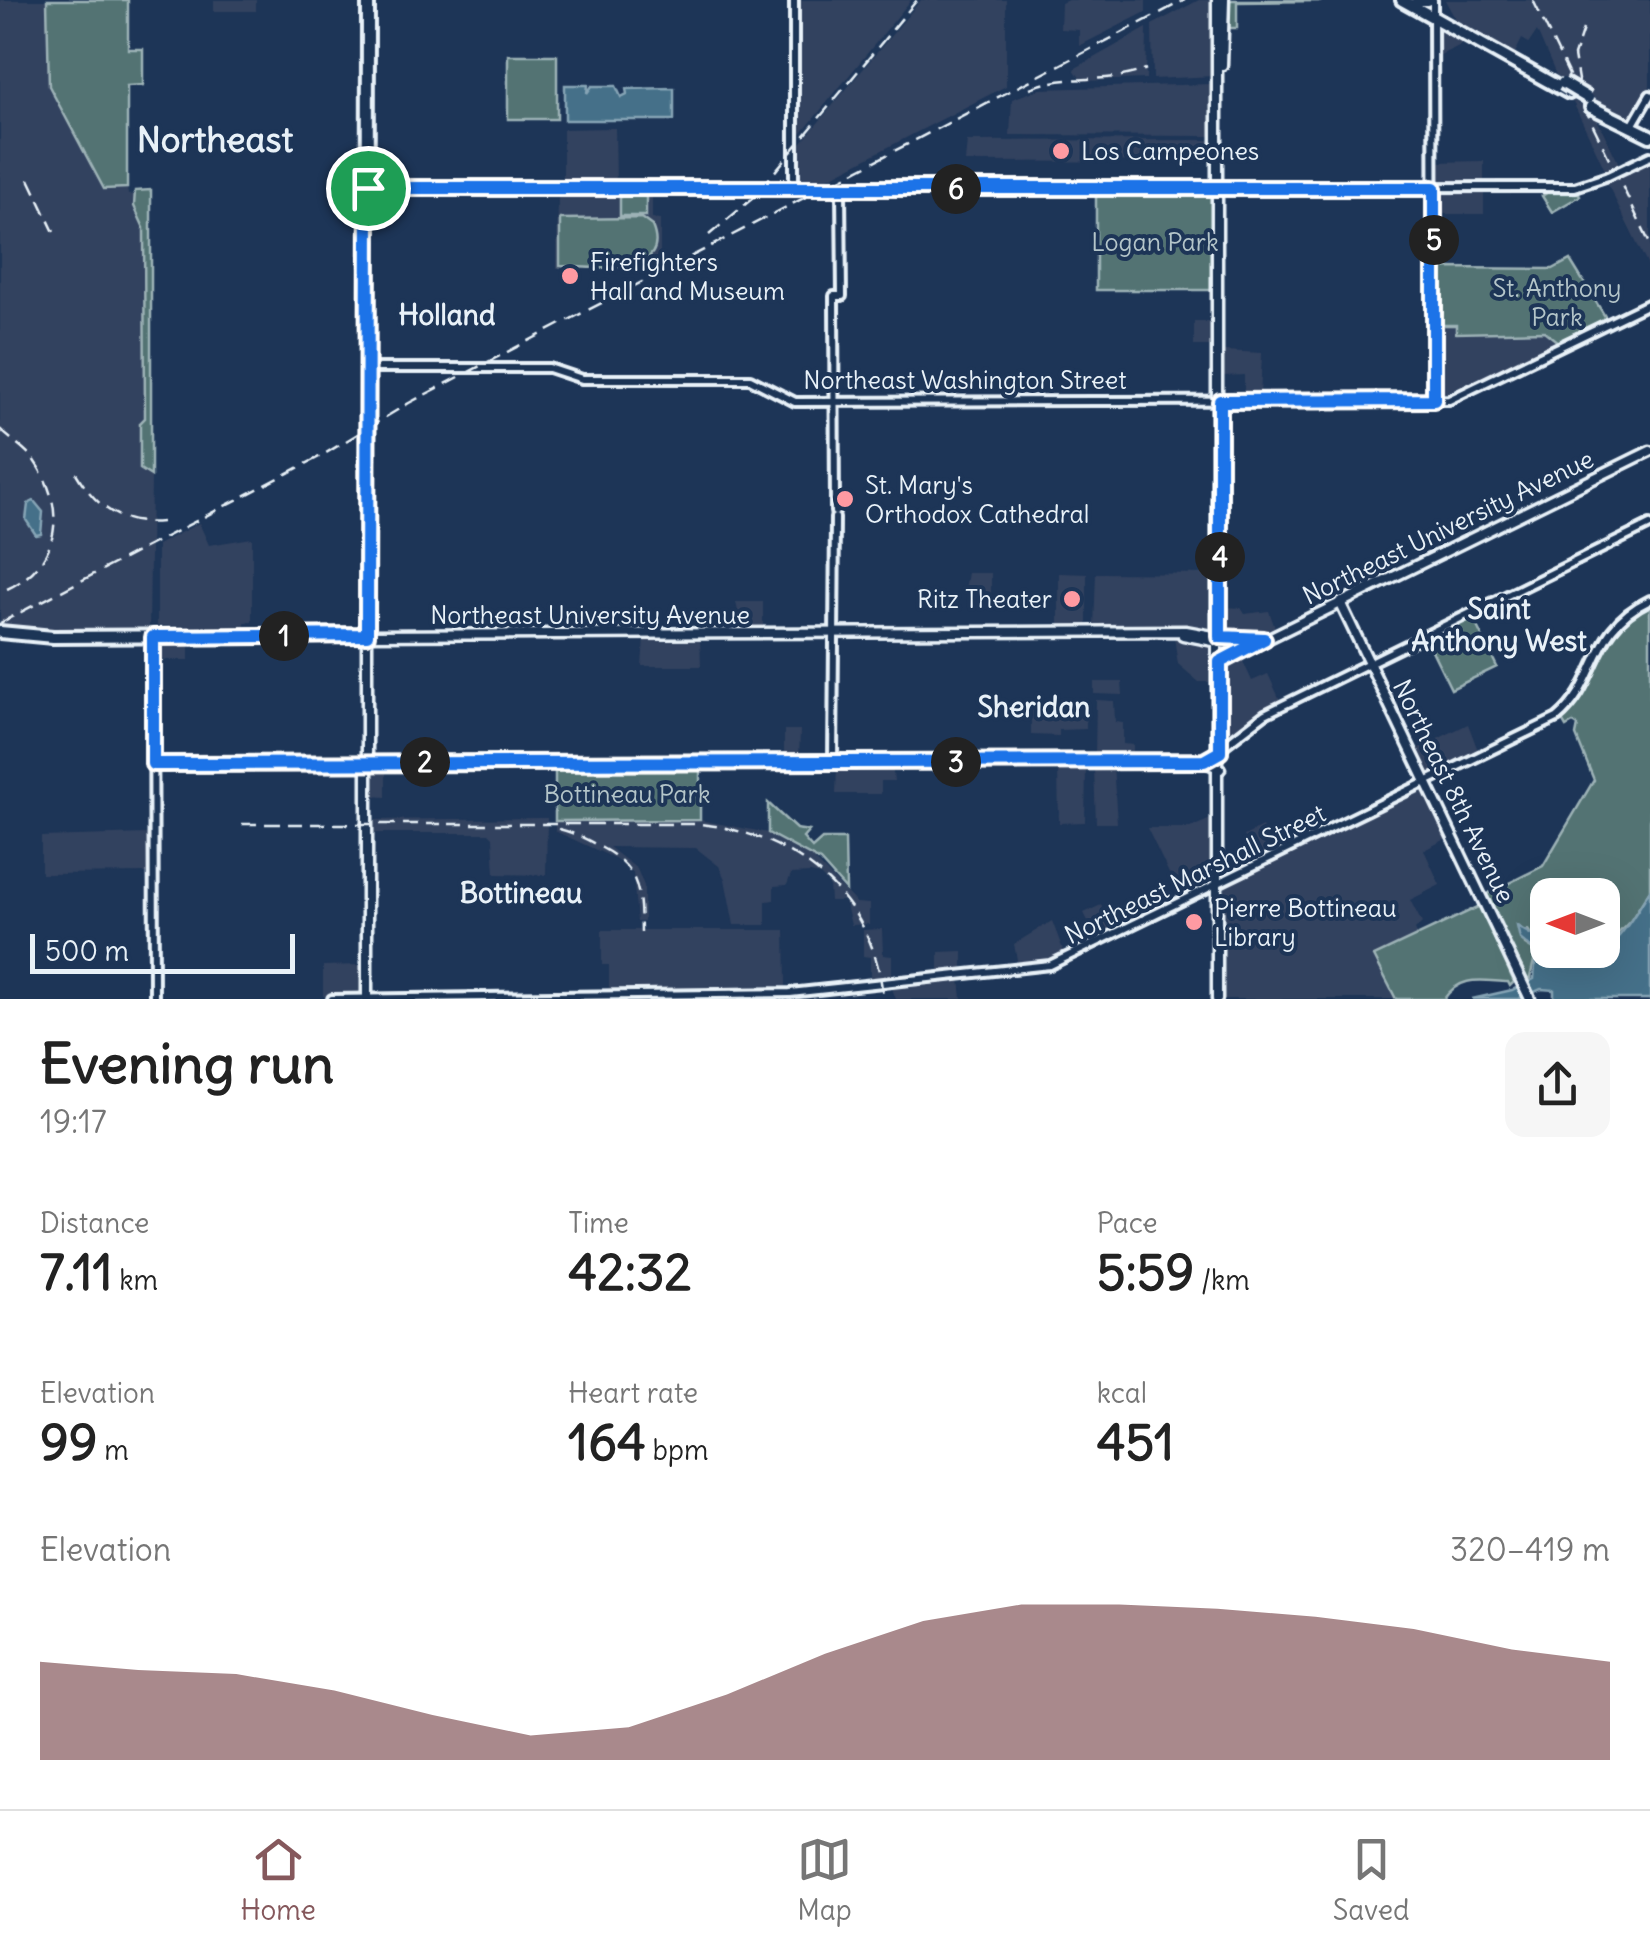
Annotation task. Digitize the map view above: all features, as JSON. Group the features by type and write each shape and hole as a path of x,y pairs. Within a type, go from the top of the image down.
{"main road":[{"path":"368,0 368,998"},
{"path":"1217,999 1221,0"},
{"path":"1402,0 1432,7"},
{"path":"1416,0 1650,136"},
{"name":"Northeast University Avenue","path":"4,633 153,637 1180,634 1252,648 1650,451"},
{"name":"Northeast 8th Avenue","path":"1340,602 1530,999"},
{"name":"Northeast University Avenue","path":"1220,640 1264,639"},
{"path":"1220,662 1252,648"},
{"path":"1204,761 1220,769"}],"street":[{"path":"794,0 794,190"},
{"path":"1432,7 1434,400"},
{"path":"1632,126 1650,95"},
{"path":"368,188 1576,187 1650,156"},
{"path":"833,762 835,402 841,190"},
{"name":"Northeast Washington Street","path":"368,368 549,368 582,379 750,378 796,402 1449,400 1650,303"},
{"path":"153,764 1204,761 1259,717 1650,525"},
{"name":"Northeast Marshall Street","path":"332,999 790,993 1045,966 1564,713 1608,631 1633,608 1650,600"},
{"path":"153,637 154,999"}],"shaded area":[{"path":"0,0 47,0 49,86 103,189 127,188 128,195 134,194 134,206 144,228 145,418 140,423 140,468 151,476 149,631 25,630 0,624"},
{"path":"214,0 256,0 256,11 214,11"},
{"path":"796,0 911,0 797,139"},
{"path":"921,0 1006,0 1006,86 811,187 799,186 797,148"},
{"path":"1146,0 1146,12 1079,46 1079,30 1060,29 1061,3"},
{"path":"1199,0 1213,0 1214,76 1153,79 1152,25"},
{"path":"1445,0 1650,0 1650,88 1629,119 1556,75 1537,31 1529,43 1522,39 1515,53 1457,22"},
{"path":"1436,23 1466,38 1465,43 1436,57"},
{"path":"1147,28 1146,79 1082,81 1074,69"},
{"path":"1213,84 1214,136 1010,135 1012,99 1040,89"},
{"path":"565,85 588,85 587,93 592,86 616,86 621,97 627,94 626,89 674,88 674,120 565,120"},
{"path":"1572,100 1594,113 1620,166 1606,172"},
{"path":"615,128 616,187 563,185 563,129"},
{"path":"1214,140 1216,161 965,162 967,141"},
{"path":"1650,160 1650,270 1607,183"},
{"path":"1484,161 1484,185 1436,182 1436,162"},
{"path":"1439,191 1484,191 1484,214 1436,214"},
{"path":"558,193 652,193 652,219 660,220 660,257 632,269 557,268"},
{"path":"1194,322 1216,322 1214,346 1194,346"},
{"path":"1439,326 1456,326 1457,333 1544,331 1558,342 1439,396"},
{"path":"1224,351 1262,353 1260,398 1244,398 1244,375 1223,376"},
{"path":"34,501 43,512 41,534 36,535 26,520 28,504"},
{"path":"199,523 209,545 252,538 252,621 245,622 245,628 157,626 157,545"},
{"path":"968,573 991,573 991,595 984,595 984,589 965,589"},
{"path":"1059,573 1087,574 1087,630 1059,630"},
{"path":"1096,573 1215,574 1214,629 1094,628"},
{"path":"736,602 763,602 763,631 742,631"},
{"path":"1224,607 1241,608 1245,614 1269,611 1275,628 1255,638 1224,635"},
{"path":"1174,637 1215,646 1216,682 1199,682 1178,664"},
{"path":"644,638 700,638 701,666 642,666"},
{"path":"159,642 189,642 189,660 159,660"},
{"path":"1240,655 1252,681 1268,674 1281,702 1256,715 1226,741 1224,664"},
{"path":"1094,682 1122,682 1123,695 1094,694"},
{"path":"1096,700 1114,701 1115,722 1123,723 1123,744 1133,745 1133,758 1095,758"},
{"path":"1031,703 1086,703 1086,729 1059,730 1059,736 1031,735"},
{"path":"1468,724 1479,753 1428,775 1415,750"},
{"path":"784,730 800,730 799,758 784,757"},
{"path":"892,765 894,781 881,781 881,794 836,794 837,766"},
{"path":"1058,765 1086,767 1085,822 1059,823"},
{"path":"1113,765 1117,823 1096,823 1094,767"},
{"path":"374,766 386,766 386,797 372,796"},
{"path":"1427,789 1450,837 1424,850 1440,885 1410,900 1422,923 1415,930 1426,953 1425,999 1221,999 1225,886"},
{"path":"547,818 546,875 495,874 493,837 489,833 371,833 371,820"},
{"path":"1213,818 1214,882 1181,898 1147,828 1190,828"},
{"path":"700,820 768,833 808,853 856,903 869,904 869,924 851,925 845,901 830,901 829,884 820,875 810,873 791,874 787,885 774,886 774,900 766,901 766,925 734,925 719,866 696,848 609,847 637,869 644,886 644,922 637,922 633,873 616,859 555,831 555,821"},
{"path":"1262,827 1274,853 1257,861 1244,836"},
{"path":"148,834 148,873 41,874 41,837"},
{"path":"1650,890 1650,999 1554,999 1554,990 1541,989 1519,999 1472,999 1512,990 1534,979 1535,968 1620,968 1620,934"},
{"path":"1101,905 1113,931 1097,939 1084,913"},
{"path":"1052,921 1065,955 1018,965 1014,944"},
{"path":"1517,926 1530,934 1530,947 1520,939"},
{"path":"882,929 883,955 892,956 892,978 870,981 870,957 863,956 863,930"},
{"path":"602,930 785,930 786,986 609,991 609,965 602,965"},
{"path":"963,951 963,971 939,973 939,952"},
{"path":"364,965 364,992 323,996 323,966"},
{"path":"960,978 962,999 896,999 891,986"}],"green space":[{"path":"47,0 128,0 128,49 143,49 143,85 127,86 127,188 104,189 49,86"},
{"path":"1228,0 1321,1 1237,2 1237,28 1227,28"},
{"path":"508,55 557,55 557,119 508,119"},
{"path":"151,190 151,476 140,469 140,423 145,418 144,228 134,206 135,191"},
{"name":"Logan Park","path":"1096,194 1214,194 1214,290 1096,290"},
{"path":"620,196 646,196 646,216 620,216"},
{"path":"1542,196 1580,196 1552,212"},
{"path":"641,218 652,226 656,243 651,255 640,262 608,268 560,266 560,219"},
{"name":"St. Anthony Park","path":"1570,260 1606,318 1558,342 1544,331 1456,333 1456,325 1439,325 1439,268 1553,269"},
{"path":"1650,605 1650,890 1620,931 1620,878 1530,878 1530,933 1528,930 1523,936 1530,948 1529,982 1487,894 1543,866 1594,780 1576,736 1578,726 1573,723 1566,727 1562,720 1575,706 1608,644 1632,616"},
{"path":"1473,618 1497,667 1451,689 1427,640"},
{"name":"Bottineau Park","path":"555,767 700,767 700,820 555,821"},
{"path":"768,803 796,829 809,831 803,838 812,848 822,839 845,839 846,890 820,861 768,833"},
{"path":"1480,906 1514,982 1510,986 1508,982 1465,982 1444,999 1396,999 1374,956"}],"railway":[{"path":"709,235 753,198 917,0"},
{"path":"0,623 321,456 409,403 1185,0"},
{"path":"1533,0 1650,244"},
{"path":"1579,86 1574,56 1583,29"},
{"path":"1030,88 1059,81 1118,77 1146,69"},
{"path":"29,179 54,232"},
{"path":"0,429 35,462 46,481 54,519 46,554 35,569 0,592"},
{"path":"76,473 92,496 111,512 134,521 162,522"},
{"path":"242,824 699,824 734,830 798,857 847,902 865,931 877,963 883,999"},
{"path":"559,829 592,842 624,864 639,894 641,933"}],"place":[{"name":"Los Campeones","path":"1061,151"},
{"name":"Firefighters Hall and Museum","path":"570,276"},
{"name":"St. Mary's Orthodox Cathedral","path":"845,499"},
{"name":"Ritz Theater","path":"1072,599"},
{"name":"Pierre Bottineau Library","path":"1194,922"}],"district":[{"name":"Northeast","path":"215,140"},
{"name":"Holland","path":"447,315"},
{"name":"Saint Anthony West","path":"1499,625"},
{"name":"Sheridan","path":"1034,707"},
{"name":"Bottineau","path":"521,893"}],"route":[{"path":"368,188 1434,188 1434,400 1220,401 1220,637 1240,642 1264,639 1220,662 1220,752 1210,760 153,764 153,637 367,635 368,188"}]}
